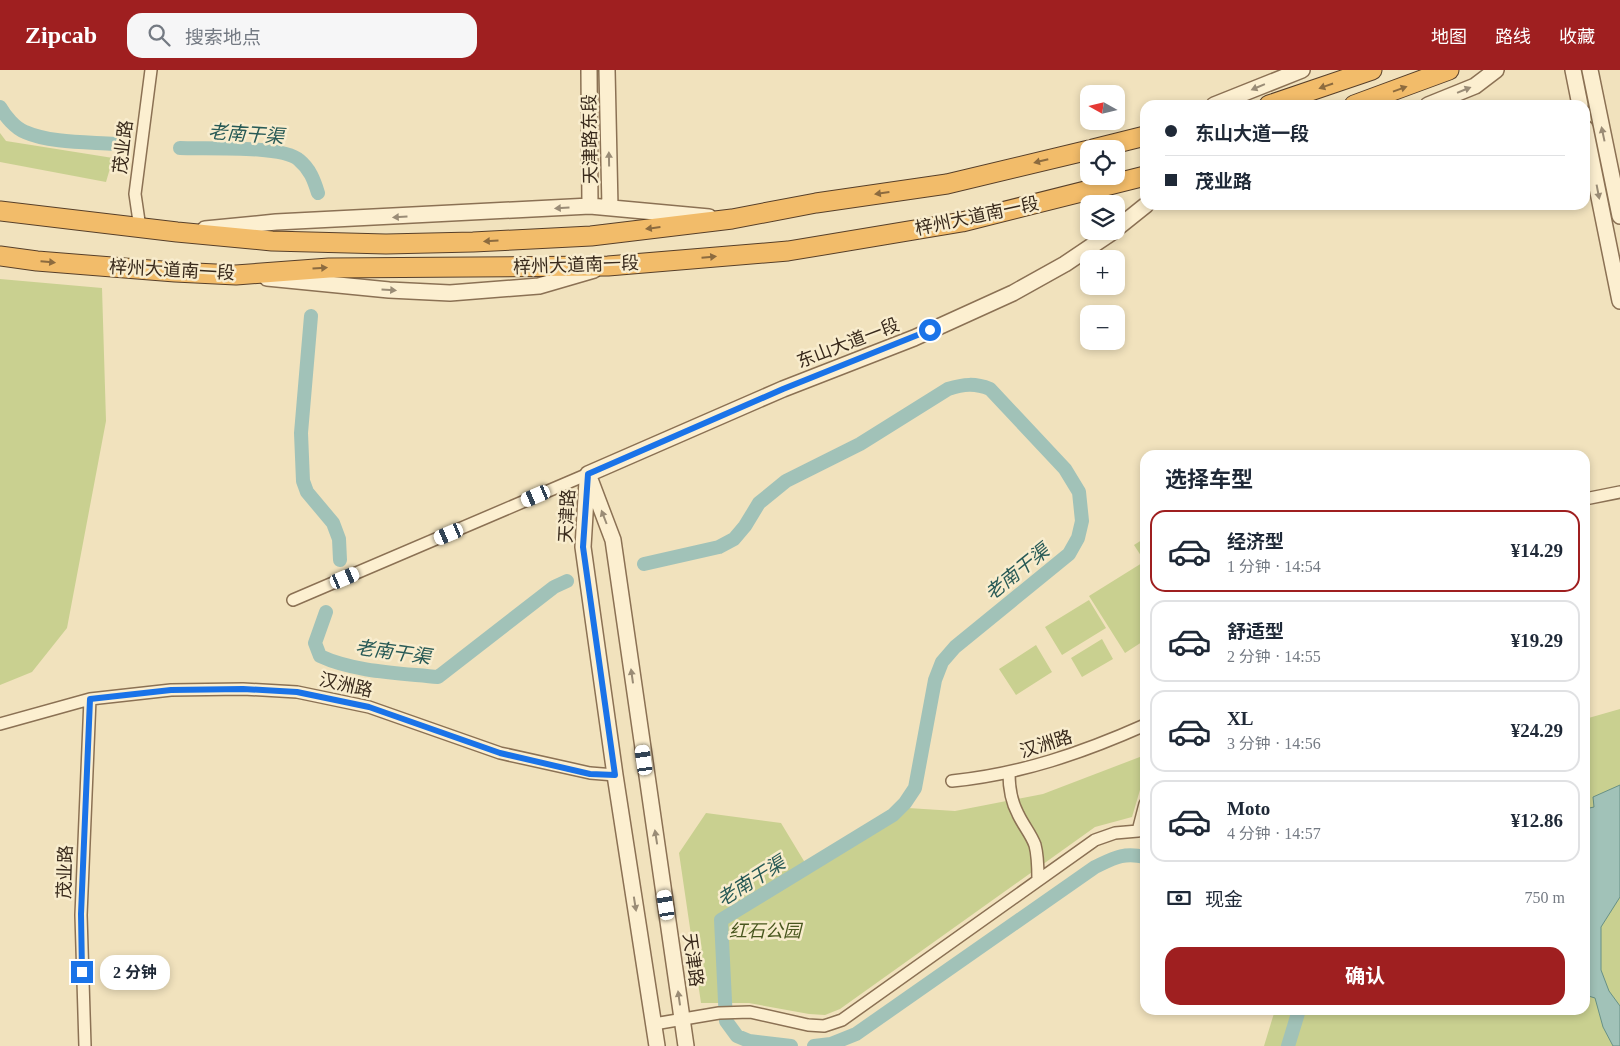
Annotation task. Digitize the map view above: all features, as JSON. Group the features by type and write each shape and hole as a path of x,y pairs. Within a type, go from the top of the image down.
{"highway":[{"path":"1284,100 1372,70"},
{"path":"1368,100 1449,70"},
{"path":"1125,141 1140,137"},
{"name":"梓州大道南一段","path":"0,211 140,228 272,241 386,244 591,236 732,219 816,203 947,184 1080,152"},
{"name":"梓州大道南一段","path":"0,256 37,261 236,275 329,268 608,266 788,251 885,235 962,222 1140,177"}],"street":[{"name":"茂业路","path":"140,228 135,194 151,70"},
{"name":"天津路东段","path":"589,70 590,206"},
{"name":"天津路东段","path":"607,70 610,208"},
{"path":"1227,100 1302,70"},
{"path":"1440,100 1474,86 1496,70"},
{"path":"1573,70 1579,100"},
{"path":"1590,70 1620,216"},
{"path":"1590,153 1620,301"},
{"path":"177,232 276,222 590,206 732,219"},
{"name":"东山大道一段","path":"1125,222 1140,210"},
{"name":"东山大道一段","path":"588,474 783,389 914,338 1013,293 1065,264 1100,240"},
{"path":"236,275 389,290 450,293 539,286 608,266"},
{"path":"293,600 588,474"},
{"name":"天津路","path":"588,474 583,547 615,775 657,1046"},
{"name":"天津路","path":"588,474 613,540 686,1046"},
{"path":"1590,498 1620,492"},
{"name":"汉洲路","path":"0,724 90,699 171,690 243,689 297,692 369,707 500,753 590,774 615,775"},
{"name":"茂业路","path":"86,1046 81,914 90,699"},
{"name":"汉洲路","path":"952,781 1009,773 1053,761 1099,745 1140,727"},
{"path":"1009,773 1009,787 1012,800 1035,846 1038,880"},
{"path":"654,1024 719,1013 750,1012 808,1025 824,1026 842,1020 1095,840 1115,833 1138,831 1140,823"}],"green space":[{"path":"0,133 6,141 113,158 106,182 0,162"},
{"path":"0,279 102,288 106,421 67,628 32,672 0,685"},
{"path":"1140,541 1140,554 1134,545"},
{"path":"1140,564 1140,643 1125,653 1089,596"},
{"path":"1089,600 1106,628 1062,655 1045,627"},
{"path":"1102,639 1113,659 1082,677 1071,658"},
{"path":"1036,645 1052,672 1016,695 999,669"},
{"path":"1620,709 1620,1046 1264,1046 1273,1015 1590,1015 1590,718"},
{"name":"红石公园","path":"1140,757 1140,790 1132,817 1095,827 840,1009 825,1015 809,1014 749,1003 701,1003 679,853 706,813 781,823 810,871 908,808 955,811 1043,794"}],"water":[{"path":"1620,785 1620,897 1601,927 1601,970 1609,991 1620,1006 1620,1046 1613,1046 1603,1027 1595,998 1590,996 1590,808 1594,807 1593,797"}],"waterway":[{"name":"老南干渠","path":"0,107 7,118 18,128 35,136 69,141 115,144"},
{"name":"老南干渠","path":"180,148 261,150 290,155 299,160 309,171 318,193"},
{"name":"老南干渠","path":"311,316 301,433 303,481 307,492 333,523 339,539 340,560"},
{"name":"老南干渠","path":"644,564 719,547 734,539 745,526 759,503 786,481 860,444 948,389 959,386 974,385 990,389 1065,469 1079,492 1082,521 1078,538 1069,554 955,647 942,662 935,680 915,788 905,803 893,815 721,920 726,1021 737,1036 749,1041 791,1046"},
{"name":"老南干渠","path":"326,612 315,643 320,656 362,669 438,677 554,587 567,581"},
{"name":"老南干渠","path":"814,1046 831,1044 856,1034 1095,867 1125,856 1140,856"},
{"name":"老南干渠","path":"1288,1046 1297,1015"}],"route":[{"path":"82,972 81,914 90,699 171,690 243,689 297,692 369,707 500,753 590,774 615,775 583,547 588,474 783,389 930,330"}]}
